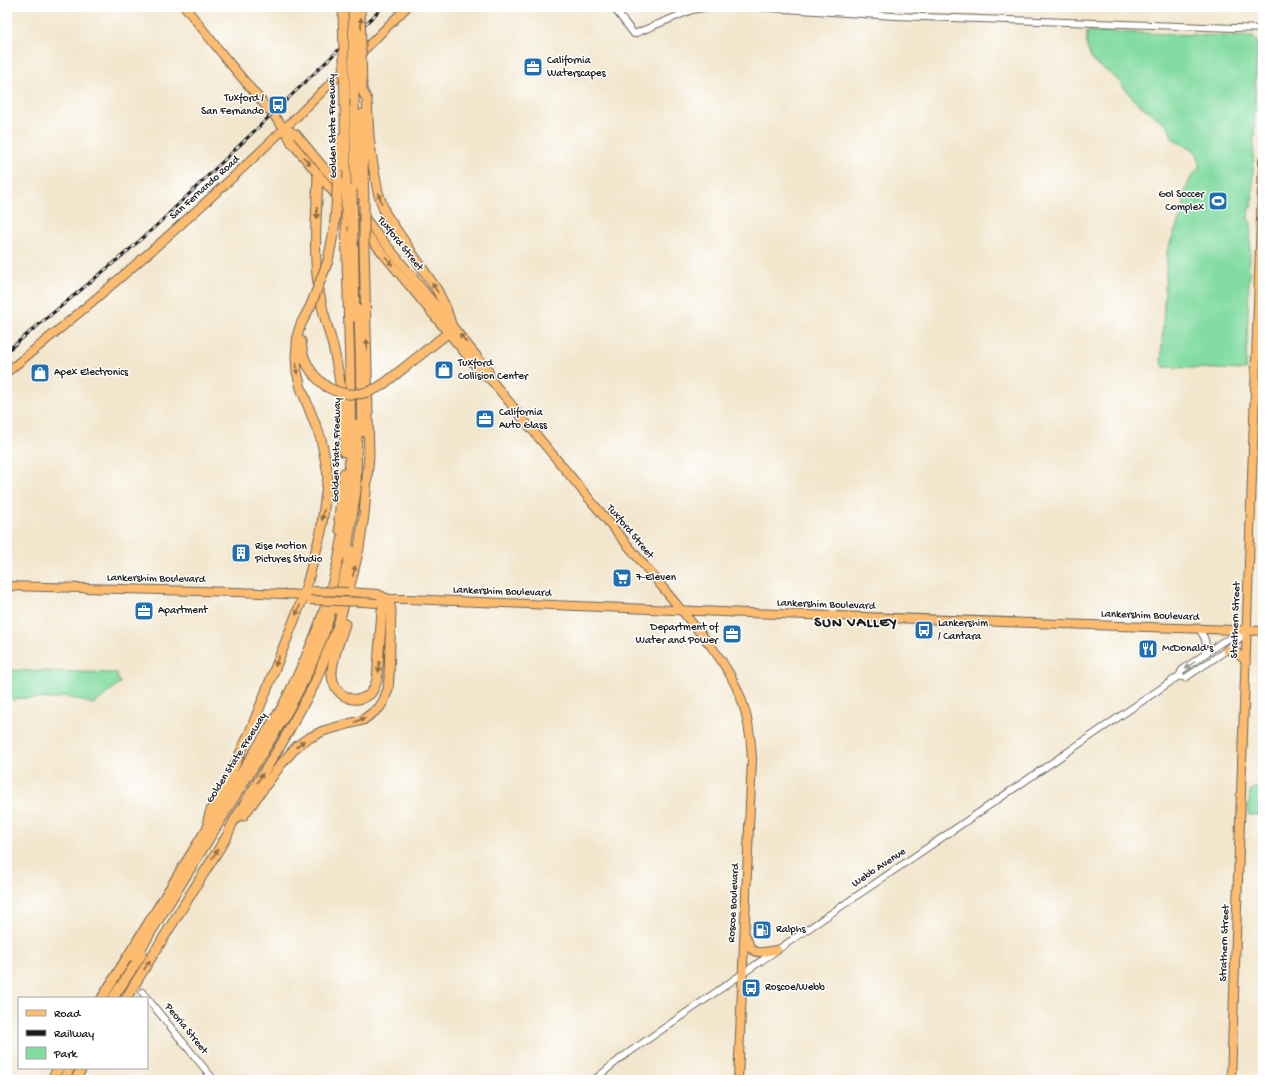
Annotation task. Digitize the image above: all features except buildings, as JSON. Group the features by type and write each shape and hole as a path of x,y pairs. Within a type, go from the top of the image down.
{"highway":[{"name":"Golden State Freeway","path":"103,997 273,722 299,675 326,609 335,576 342,544 350,474 345,118 350,102 342,7"},
{"path":"115,997 289,716 310,676 327,638 336,611 354,537 359,497 362,424 350,102 349,7"},
{"path":"350,102 353,7"},
{"path":"227,836 232,824 283,741 314,685 337,628 347,597 359,548 364,515 369,455 360,7"},
{"path":"345,118 339,150 334,230 328,261 302,332 302,349 312,374 327,387 342,393 357,395 372,391 386,383 448,333 451,324 446,308 437,290 385,213 378,192 373,165 369,137 367,100 362,90"},
{"path":"318,174 316,244 319,289 340,379 344,416 344,476 339,518 342,544"},
{"path":"110,997 286,716 314,658 331,612 349,540 356,490 355,233"},
{"path":"204,833 211,810 227,782 250,732 307,597 321,532 328,476 321,439 301,388 297,372 296,357 298,333 311,305"},
{"path":"347,597 349,612 334,659 332,674 333,682 340,694 347,698 355,699 362,698 369,694 374,688 377,680 382,610 388,599"},
{"path":"127,997 227,836 282,763 297,746 307,739 323,732 363,720 379,708 388,689 389,677 392,610 388,599"},
{"path":"52,1080 58,1069"},
{"path":"59,1080 65,1069"},
{"path":"63,1080 69,1069"},
{"path":"75,1080 81,1069"}],"main road":[{"name":"Tuxford Street","path":"185,7 285,129 291,142 409,286 483,375 491,380 711,646 728,670 741,698 749,727"},
{"name":"San Fernando Road","path":"7,372 156,246 246,167 407,7"},
{"name":"Tuxford Street","path":"285,129 296,134 488,370 491,380"},
{"name":"Strathern Street","path":"1231,1080 1263,160"},
{"path":"409,286 415,285 422,293 428,295"},
{"name":"Lankershim Boulevard","path":"7,586 237,592 363,602 376,602 388,599 1263,631"},
{"name":"Lankershim Boulevard","path":"307,597 313,591 378,594 388,599"},
{"path":"1228,650 1235,651 1246,661"},
{"name":"Roscoe Boulevard","path":"738,1080 752,759 749,727"},
{"path":"744,929 752,950 759,952 777,950"}],"street":[{"path":"613,7 634,34 692,10 714,7 752,7 894,16 1263,28"},
{"path":"1198,628 1206,641 1204,655"},
{"name":"Webb Avenue","path":"1179,676 1185,678 1228,650 1247,630"},
{"name":"Webb Avenue","path":"594,1080 621,1058 742,974 1179,676 1182,670 1222,642 1247,630"},
{"name":"Peoria Street","path":"142,992 146,997"},
{"name":"Peoria Street","path":"148,999 214,1080"}],"green space":[{"name":"Gol Soccer Complex","path":"1087,31 1253,37 1257,40 1252,207 1249,208 1248,219 1251,223 1246,370 1164,367 1161,362 1167,251 1184,207 1183,195 1192,175 1199,168 1199,160 1195,151 1172,138 1168,126 1135,101 1116,78 1093,61 1087,48"},
{"path":"7,670 118,673 116,676 118,677 120,683 94,704 63,696 57,699 17,698 14,701 7,692"},
{"path":"1254,788 1263,789 1263,815 1248,815 1250,791"}],"railway":[{"path":"7,351 129,250 158,224 383,7"}],"place":[{"name":"California Waterscapes","path":"533,67"},
{"name":"Tuxford / San Fernando","path":"278,105"},
{"name":"Gol Soccer Complex","path":"1218,201"},
{"name":"Tuxford Collision Center","path":"444,370"},
{"name":"Apex Electronics","path":"40,373"},
{"name":"California Auto Glass","path":"485,419"},
{"name":"Rise Motion Pictures Studio","path":"241,553"},
{"name":"7-Eleven","path":"622,578"},
{"name":"Apartment","path":"144,611"},
{"name":"Lankershim / Cantara","path":"924,630"},
{"name":"Department of Water and Power","path":"732,634"},
{"name":"McDonald's","path":"1148,649"},
{"name":"Ralphs","path":"762,930"},
{"name":"Roscoe/Webb","path":"751,988"}],"district":[{"name":"SUN VALLEY","path":"856,623"}]}
